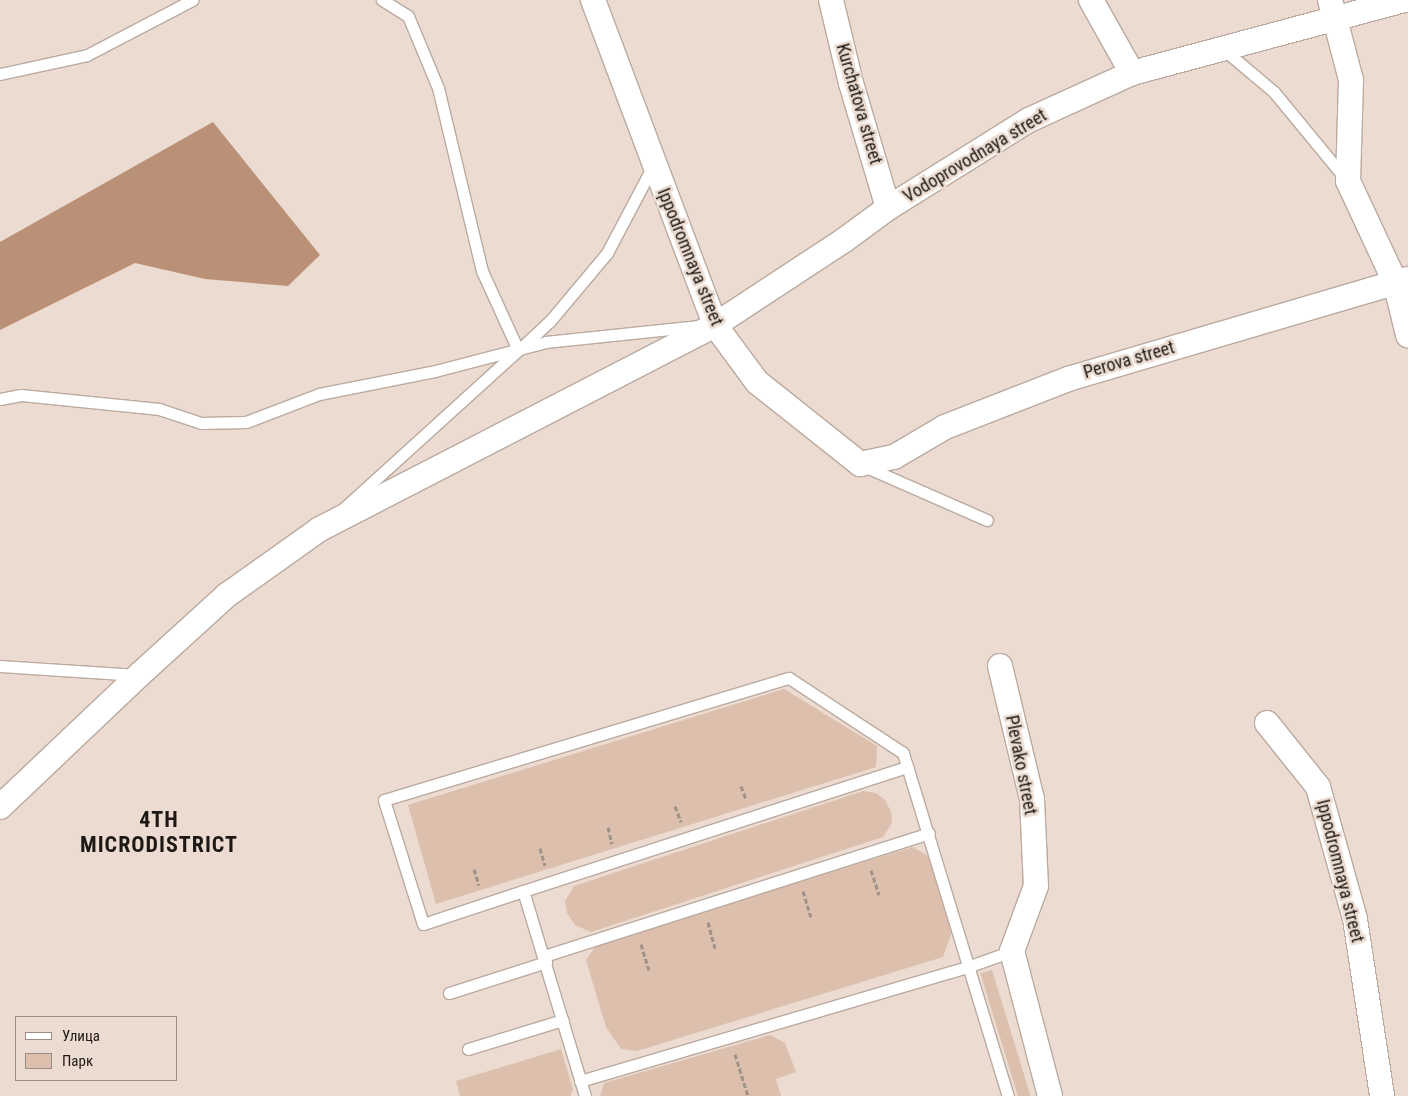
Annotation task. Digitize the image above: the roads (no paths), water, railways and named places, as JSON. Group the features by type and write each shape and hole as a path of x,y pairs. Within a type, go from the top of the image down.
{"street":[{"name":"Ippodromnaya street","path":"594,0 714,325 757,382 860,464"},
{"name":"Kurchatova street","path":"831,0 851,83 888,208"},
{"path":"1091,0 1132,73"},
{"name":"Vodoprovodnaya street","path":"0,807 139,675 227,595 320,529 714,325 843,241 888,208 1029,120 1132,73 1223,49 1333,9 1404,0"},
{"path":"1333,9 1352,80 1348,181 1402,280 1408,335"},
{"name":"Perova street","path":"860,464 894,457 945,427 1072,378 1402,280"},
{"name":"Plevako street","path":"1000,666 1032,799 1036,886 1012,951"},
{"name":"Ippodromnaya street","path":"1267,723 1318,787 1355,919 1382,1096"},
{"path":"1012,951 1050,1096"}],"lane":[{"path":"0,74 87,55 192,0"},
{"path":"382,0 408,16 438,88 482,271 518,350"},
{"path":"1223,49 1274,92 1348,181"},
{"path":"320,529 550,321 607,253 654,164"},
{"path":"0,399 21,395 60,398 159,409 201,423 246,422 320,394 435,371 546,342 714,325"},
{"path":"860,464 987,520"},
{"path":"0,666 139,675"},
{"path":"908,767 423,924 384,800 789,678 903,753 908,767 970,966 1008,1096"},
{"path":"449,993 702,905 929,834"},
{"path":"524,891 585,1096"},
{"path":"580,1081 970,966 1012,951"},
{"path":"468,1049 562,1020"}],"district":[{"name":"4TH MICRODISTRICT","path":"159,832"}]}
